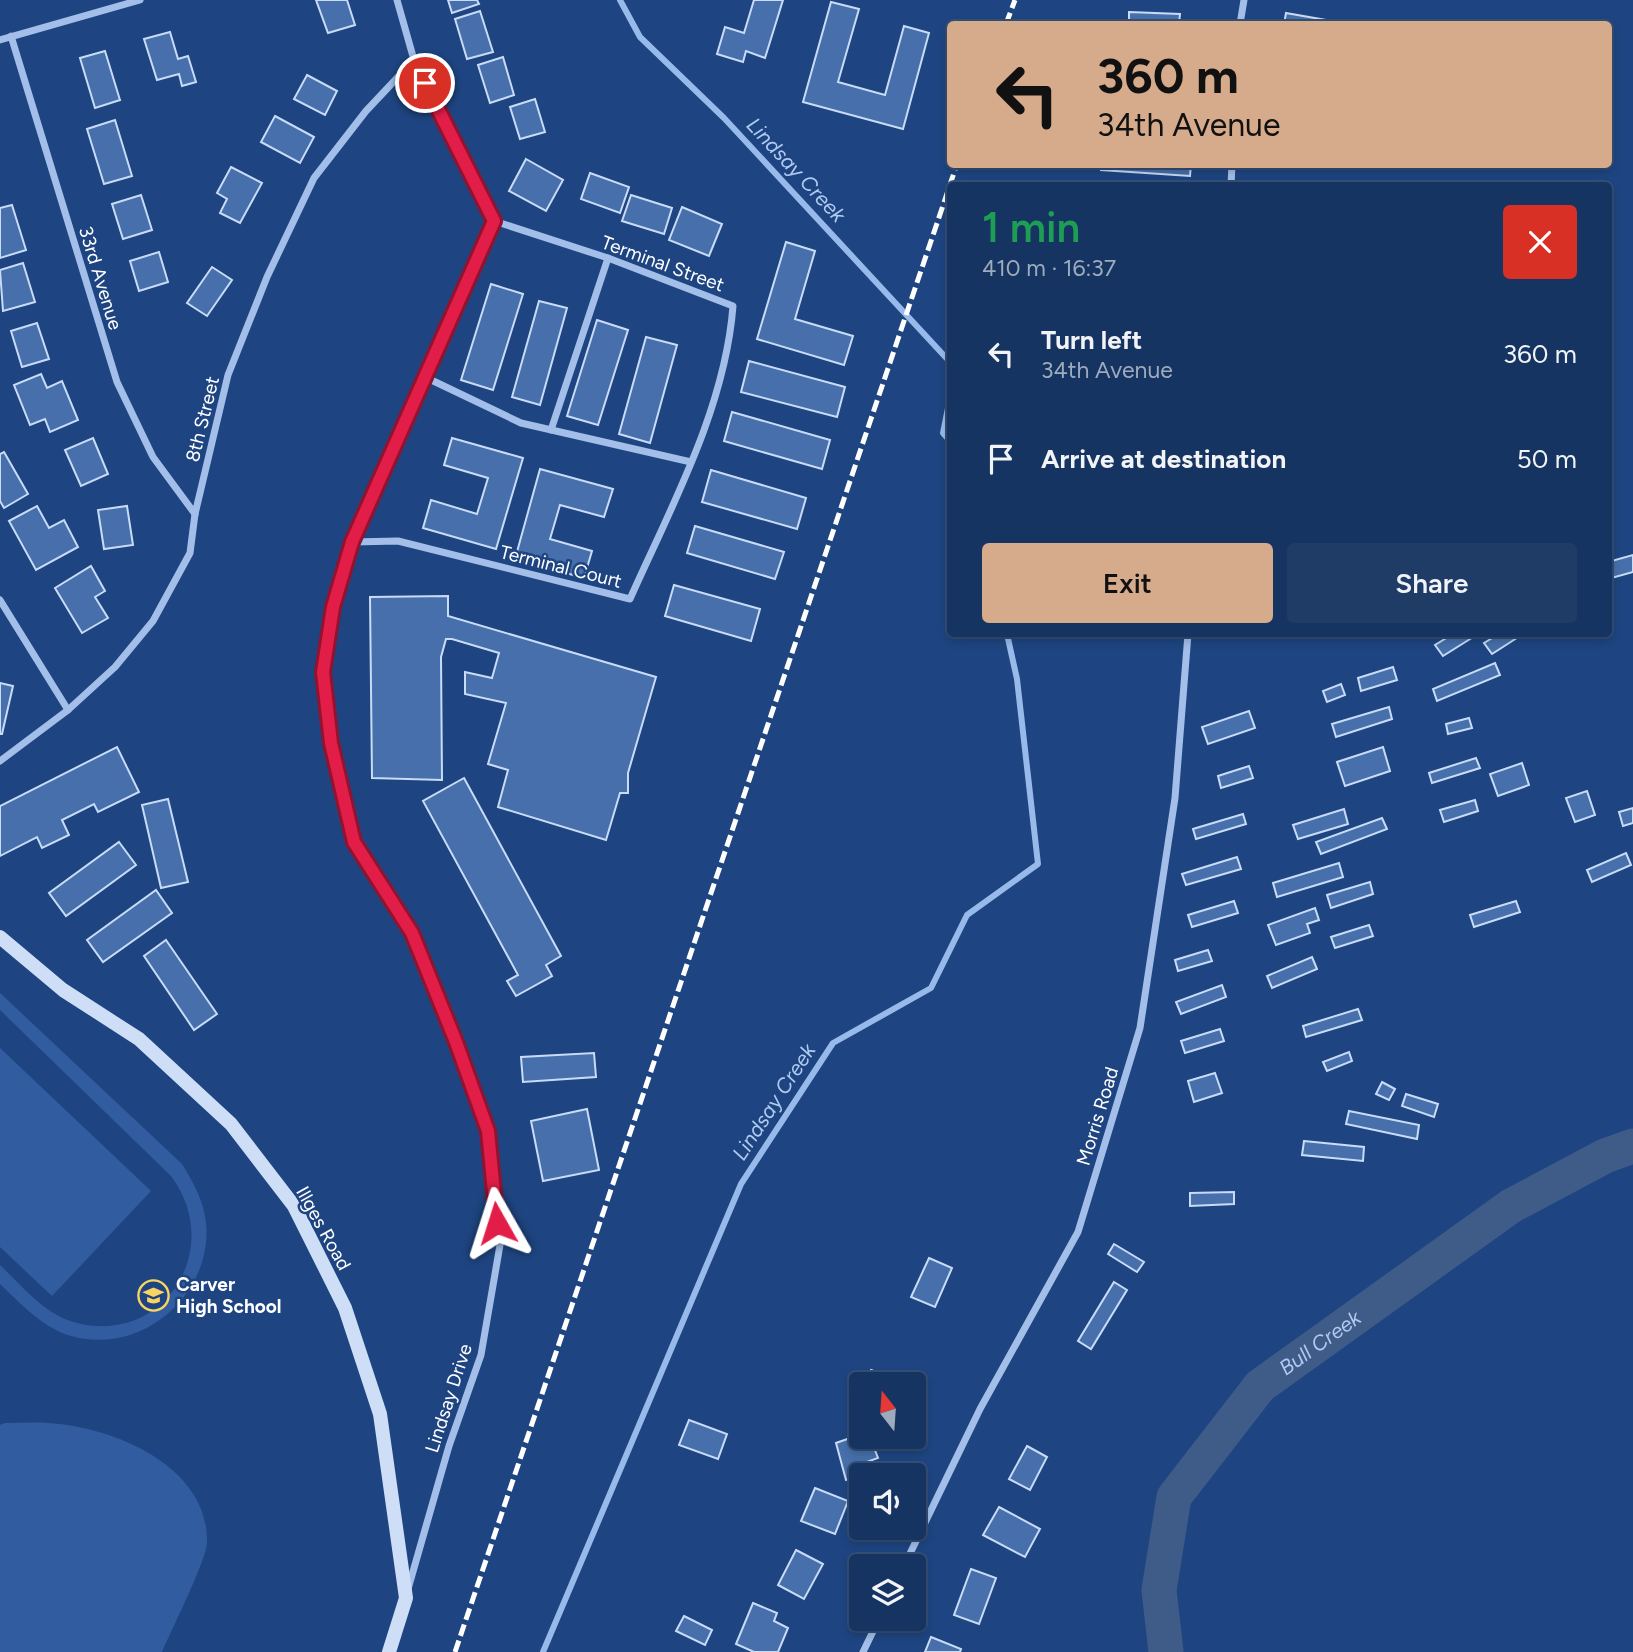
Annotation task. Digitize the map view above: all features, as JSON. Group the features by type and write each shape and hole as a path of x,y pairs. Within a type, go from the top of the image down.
{"street":[{"path":"0,40 140,0"},
{"path":"397,0 414,60 494,221"},
{"path":"1240,21 1244,0"},
{"name":"33rd Avenue","path":"11,36 117,382 153,457 195,514"},
{"name":"8th Street","path":"0,761 68,710 115,667 153,621 191,553 195,514 229,375 267,277 314,178 366,111 414,60"},
{"name":"Terminal Street","path":"494,221 608,258 733,306 730,345 713,397"},
{"name":"Lindsay Drive","path":"406,1598 449,1446 481,1355 500,1245 488,1131 412,933 354,842 331,743 323,672 333,607 352,542 494,221"},
{"path":"551,430 608,258"},
{"path":"425,377 522,423 691,462"},
{"name":"Terminal Court","path":"352,542 398,541 630,599 691,462 713,397"},
{"path":"0,600 68,710"},
{"name":"Morris Road","path":"910,1554 980,1409 1078,1232 1140,1028 1175,798 1188,637"},
{"name":"Illges Road","path":"0,937 63,990 139,1039 231,1124 294,1206 345,1308 380,1414 406,1598 389,1652"},
{"path":"863,1652 873,1631"}],"shaded area":[{"path":"0,993 182,1164 197,1192 206,1223 205,1250 197,1275 184,1297 166,1315 145,1329 120,1337 95,1340 68,1335 40,1320 0,1284 0,1265 35,1299 65,1319 109,1326 136,1319 160,1305 177,1285 188,1260 191,1232 186,1204 171,1176 0,1010"},
{"path":"0,1048 151,1191 52,1296 0,1247"},
{"path":"0,1425 74,1426 128,1442 175,1472 192,1492 203,1516 207,1543 195,1580 162,1652 0,1652"}],"building":[{"path":"316,0 347,0 355,25 328,33"},
{"path":"448,0 477,0 479,4 452,13"},
{"path":"754,0 783,0 765,58 746,51 743,62 717,54 725,27 744,33"},
{"path":"831,2 859,9 838,82 885,95 904,26 929,33 903,129 803,102"},
{"path":"480,11 493,52 467,59 455,19"},
{"path":"1129,12 1180,14 1179,21 1129,21"},
{"path":"1286,13 1332,21 1285,21"},
{"path":"170,32 178,59 188,56 196,82 182,86 179,74 157,80 144,39"},
{"path":"105,51 120,100 95,108 80,58"},
{"path":"503,57 514,95 490,103 478,65"},
{"path":"307,75 337,91 325,115 294,99"},
{"path":"535,99 545,132 520,139 510,107"},
{"path":"275,116 314,137 300,163 261,142"},
{"path":"115,120 132,176 104,184 87,129"},
{"path":"526,159 563,180 546,211 509,191"},
{"path":"231,167 262,183 240,223 220,213 227,199 217,193"},
{"path":"1101,168 1191,168 1190,176"},
{"path":"590,173 629,187 620,213 581,199"},
{"path":"141,195 152,230 123,239 112,204"},
{"path":"631,195 672,208 664,234 622,221"},
{"path":"12,205 26,250 0,258 0,208"},
{"path":"682,207 722,224 709,256 669,240"},
{"path":"786,242 815,251 795,319 853,336 844,365 757,339"},
{"path":"159,252 168,282 139,291 130,261"},
{"path":"23,263 35,302 3,311 0,270"},
{"path":"212,267 232,280 207,316 187,303"},
{"path":"491,284 523,294 493,390 461,380"},
{"path":"539,301 567,308 540,405 512,397"},
{"path":"597,320 628,330 598,425 567,416"},
{"path":"37,323 49,359 22,367 11,331"},
{"path":"646,337 677,345 650,443 619,434"},
{"path":"749,361 845,387 837,417 741,392"},
{"path":"41,374 47,388 62,381 78,420 50,432 45,419 30,425 14,385"},
{"path":"732,412 830,440 822,469 724,441"},
{"path":"93,438 108,474 81,486 65,450"},
{"path":"452,438 523,458 496,549 423,528 431,500 477,514 488,478 444,465"},
{"path":"4,452 28,494 4,508 0,501 0,454"},
{"path":"540,469 613,489 604,517 560,505 550,539 592,551 584,578 515,559"},
{"path":"711,470 806,498 797,529 702,502"},
{"path":"37,506 49,528 64,520 78,547 36,570 9,521"},
{"path":"127,506 133,545 104,549 98,510"},
{"path":"695,526 784,552 775,579 687,553"},
{"path":"1633,555 1633,572 1612,578 1612,561"},
{"path":"91,566 105,591 95,597 108,618 82,633 55,588"},
{"path":"674,585 760,609 751,641 665,616"},
{"path":"448,596 448,616 656,677 628,773 628,793 620,793 606,840 498,807 508,770 488,764 506,703 465,694 465,672 492,678 499,653 452,639 446,639 441,657 442,780 372,778 370,597"},
{"path":"1448,637 1473,637 1443,656 1435,645"},
{"path":"1494,637 1518,637 1492,654 1484,643"},
{"path":"1495,663 1500,675 1437,701 1433,689"},
{"path":"1393,667 1397,680 1361,691 1358,678"},
{"path":"0,683 13,686 2,734 0,734"},
{"path":"1341,684 1345,695 1327,702 1323,691"},
{"path":"1389,707 1392,719 1336,737 1332,724"},
{"path":"1249,711 1255,728 1208,744 1202,727"},
{"path":"1469,718 1472,728 1448,734 1446,724"},
{"path":"117,747 139,792 98,812 94,804 62,820 69,835 42,848 37,837 0,856 0,806"},
{"path":"1383,747 1390,771 1345,786 1337,762"},
{"path":"1476,758 1480,768 1432,783 1429,773"},
{"path":"1522,763 1529,785 1498,796 1490,774"},
{"path":"1249,766 1253,778 1221,788 1218,776"},
{"path":"464,778 561,956 546,965 552,976 516,996 507,981 518,975 423,801"},
{"path":"1587,791 1595,815 1575,822 1566,798"},
{"path":"168,799 188,882 161,888 142,805"},
{"path":"1475,800 1478,811 1444,822 1440,810"},
{"path":"1633,808 1633,823 1623,826 1619,812"},
{"path":"1344,809 1348,824 1298,839 1293,825"},
{"path":"1243,814 1246,824 1196,839 1193,829"},
{"path":"1382,818 1387,829 1321,854 1316,842"},
{"path":"119,842 136,865 66,916 49,893"},
{"path":"1626,853 1631,865 1592,882 1587,870"},
{"path":"1237,857 1241,869 1186,885 1182,874"},
{"path":"1339,863 1343,877 1277,897 1273,883"},
{"path":"1370,882 1373,894 1331,908 1327,895"},
{"path":"156,890 172,913 103,962 87,940"},
{"path":"1234,901 1238,913 1192,927 1188,915"},
{"path":"1516,901 1520,912 1474,927 1470,915"},
{"path":"1315,908 1319,920 1307,924 1310,933 1276,945 1268,925"},
{"path":"1369,925 1373,936 1335,948 1331,937"},
{"path":"166,940 217,1014 194,1030 144,956"},
{"path":"1208,950 1212,961 1178,971 1175,960"},
{"path":"1312,957 1317,969 1272,988 1267,976"},
{"path":"1222,985 1226,997 1181,1014 1176,1002"},
{"path":"1358,1009 1362,1020 1306,1037 1303,1026"},
{"path":"1220,1029 1224,1041 1185,1053 1181,1041"},
{"path":"1349,1052 1352,1061 1327,1071 1323,1062"},
{"path":"594,1053 596,1077 523,1082 521,1057"},
{"path":"1215,1073 1222,1093 1194,1102 1188,1081"},
{"path":"1382,1082 1395,1089 1389,1100 1376,1094"},
{"path":"1406,1094 1438,1104 1434,1117 1402,1106"},
{"path":"587,1109 599,1170 543,1181 531,1121"},
{"path":"1349,1111 1419,1125 1417,1139 1346,1124"},
{"path":"1304,1141 1364,1147 1363,1161 1302,1155"},
{"path":"1234,1192 1234,1204 1190,1206 1190,1193"},
{"path":"1114,1244 1144,1262 1137,1272 1108,1254"},
{"path":"929,1258 952,1268 935,1307 911,1297"},
{"path":"1114,1282 1127,1290 1091,1349 1078,1341"},
{"path":"689,1420 727,1434 718,1459 679,1445"},
{"path":"849,1438 849,1449 874,1449 878,1458 864,1463 849,1463 849,1479 846,1480 836,1443"},
{"path":"1027,1446 1047,1457 1030,1490 1009,1479"},
{"path":"815,1488 848,1501 835,1534 801,1521"},
{"path":"999,1507 1040,1529 1025,1557 983,1535"},
{"path":"796,1550 823,1564 804,1599 778,1585"},
{"path":"971,1569 996,1578 979,1624 954,1615"},
{"path":"753,1603 777,1613 774,1621 788,1628 778,1652 754,1652 736,1644"},
{"path":"684,1616 712,1630 705,1645 676,1631"},
{"path":"931,1637 961,1649 960,1652 925,1652"}],"waterway":[{"name":"Lindsay Creek","path":"620,0 640,37 724,118 947,359"},
{"name":"Lindsay Creek","path":"947,413 943,433 947,438"},
{"name":"Lindsay Creek","path":"543,1652 741,1184 833,1043 931,988 967,915 1038,864 1017,679 1008,637"},
{"name":"Bull Creek","path":"1166,1652 1159,1590 1174,1497 1260,1386 1511,1206 1605,1156 1633,1146"}],"railway":[{"path":"1007,21 1015,0"},
{"path":"951,182 956,168"},
{"path":"455,1652 947,194"}],"place":[{"name":"Carver High School","path":"153,1295"}],"route":[{"path":"425,83 494,221 352,542 333,607 323,672 331,743 354,842 412,933 456,1042 488,1131 497,1223"}]}
